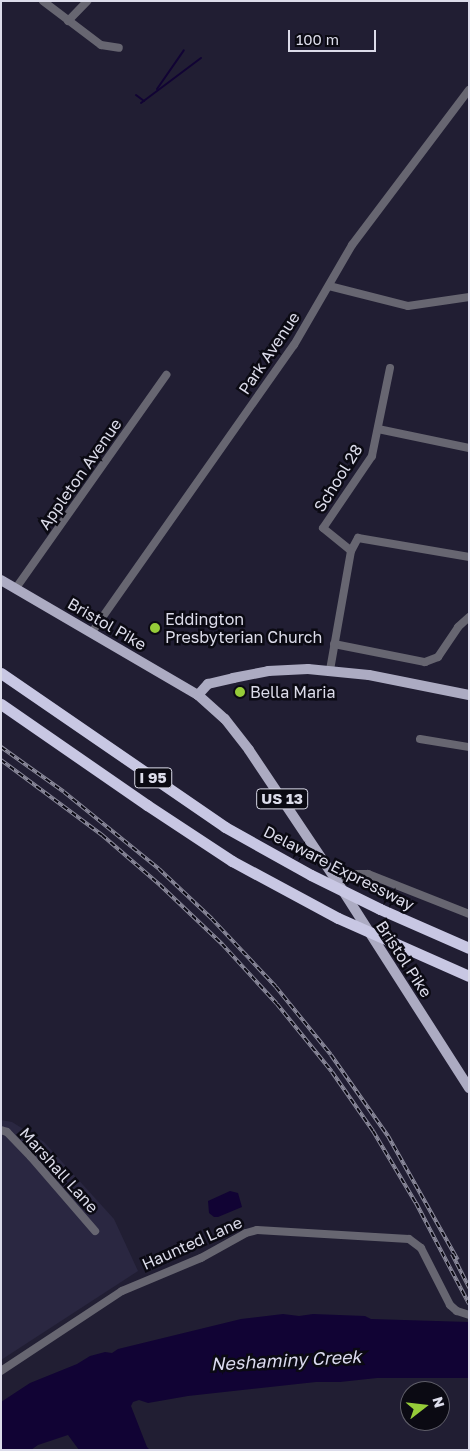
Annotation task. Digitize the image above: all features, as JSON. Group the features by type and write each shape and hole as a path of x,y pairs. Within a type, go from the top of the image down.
{"highway":[{"name":"Delaware Expressway","path":"1,673 200,811 310,875 380,909 469,948"},
{"name":"I 95","path":"1,704 198,839 278,887 338,918 469,976"}],"main road":[{"name":"Bristol Pike","path":"1,580 198,695 220,713 238,734 336,880 469,1088"},
{"path":"198,695 208,684 249,674 294,670 330,670 369,674 469,695"}],"street":[{"path":"43,1 101,45 119,48"},
{"path":"68,21 87,1"},
{"name":"Park Avenue","path":"92,632 294,345 352,245 469,90"},
{"path":"329,286 408,306 469,297"},
{"name":"School 28","path":"351,551 323,528 372,456 390,368"},
{"name":"Appleton Avenue","path":"16,588 166,375"},
{"name":"School 28","path":"378,429 469,448"},
{"path":"330,670 351,551 358,538 469,557"},
{"path":"334,644 425,662 438,657 458,627 469,617"},
{"path":"420,739 469,747"},
{"path":"336,880 354,874 368,874 469,914"},
{"name":"Marshall Lane","path":"1,1130 7,1132 31,1157 95,1230"},
{"name":"Haunted Lane","path":"1,1371 122,1291 201,1258 246,1233 257,1230 409,1239 421,1248 450,1305 457,1311 469,1315"}],"shaded area":[{"path":"1,1120 12,1122 44,1142 114,1219 138,1271 1,1360"}],"water":[{"path":"230,1191 238,1193 242,1207 214,1217 209,1213 208,1201"},
{"name":"Neshaminy Creek","path":"283,1314 299,1316 313,1314 365,1316 371,1319 469,1322 469,1378 377,1378 340,1382 316,1382 188,1396 148,1403 139,1400 133,1402 131,1406 147,1447 150,1450 79,1450 68,1435 38,1445 31,1450 1,1450 1,1402 30,1383 77,1364 90,1356 105,1352 112,1353 118,1349 241,1319"}],"waterway":[{"path":"157,89 184,50"},
{"path":"141,103 201,58"},
{"path":"136,95 144,101"}],"railway":[{"path":"1,747 64,792 159,869 212,919 276,987 331,1055 388,1136 458,1260"},
{"path":"1,760 102,835 160,885 222,944 277,1004 332,1072 373,1131 416,1203 469,1304"},
{"path":"452,1254 469,1288"}],"place":[{"name":"Eddington Presbyterian Church","path":"155,628"},
{"name":"Bella Maria","path":"240,692"}]}
